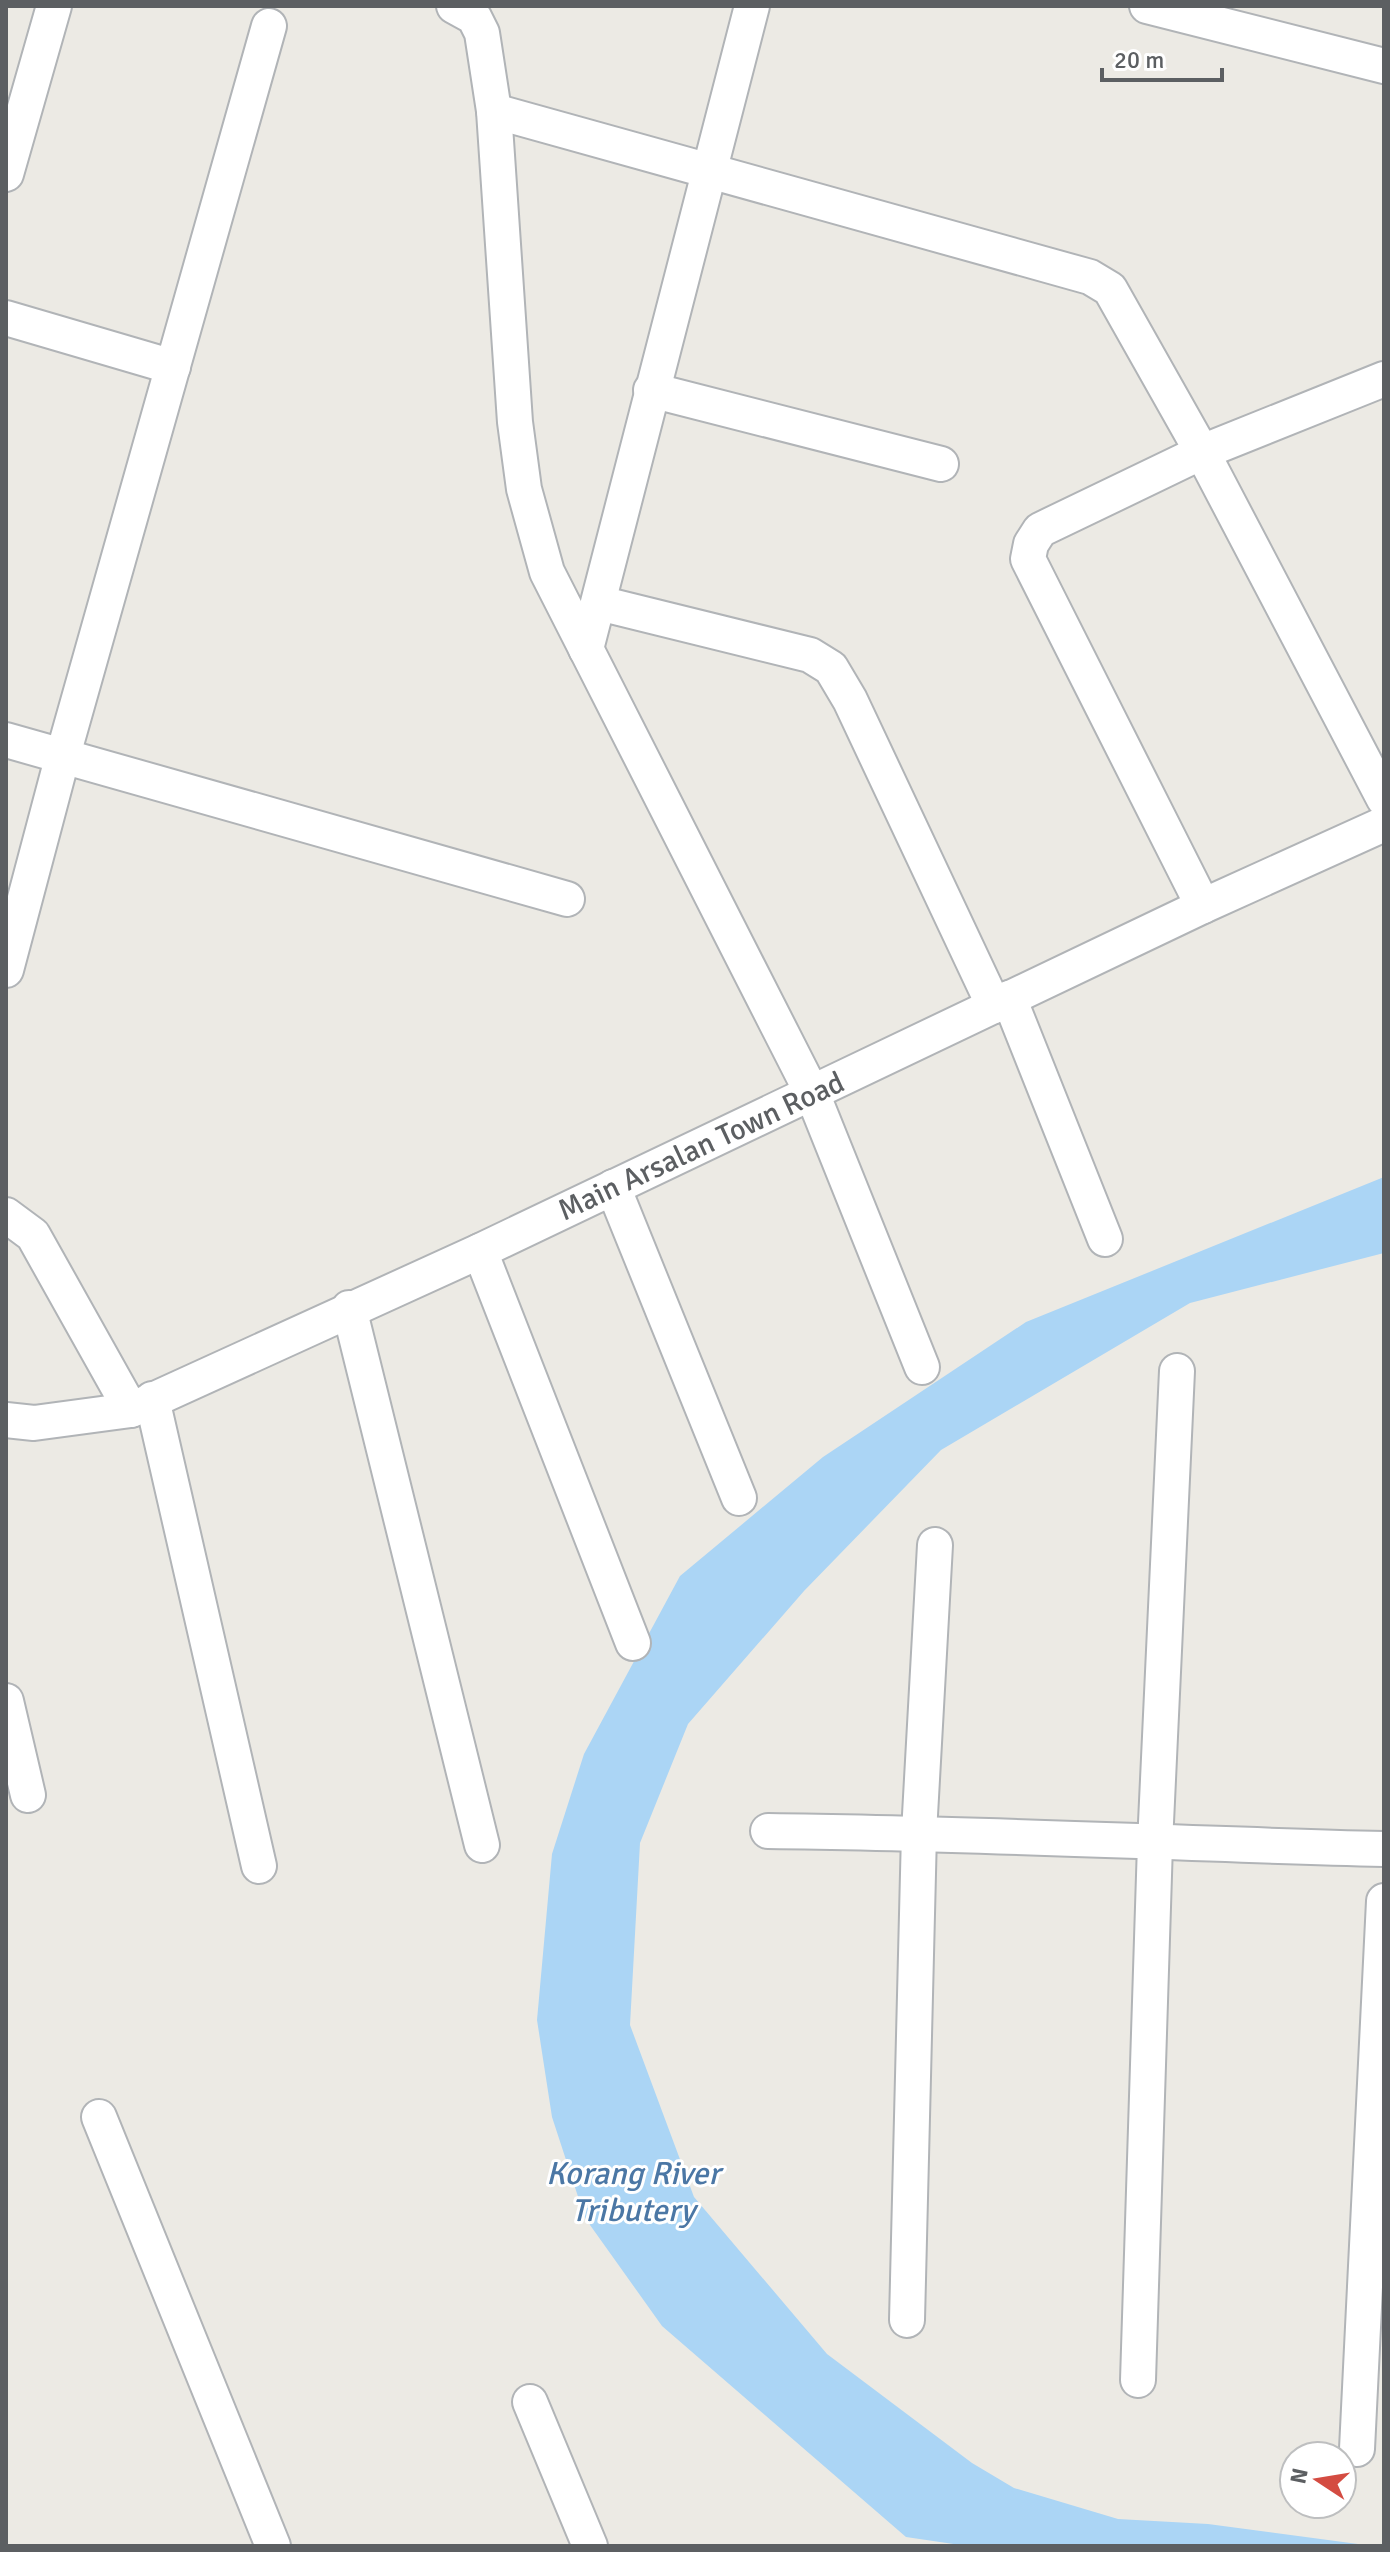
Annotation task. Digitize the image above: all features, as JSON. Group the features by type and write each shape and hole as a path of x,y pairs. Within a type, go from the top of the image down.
{"street":[{"path":"6,174 54,6"},
{"path":"454,6 474,17 482,33 494,111 515,422 524,489 547,572 812,1093 922,1367"},
{"path":"586,649 752,6"},
{"path":"1147,6 1384,66"},
{"path":"7,964 269,26"},
{"path":"494,111 709,168 1090,277 1110,289 1124,308 1202,452 1384,799"},
{"path":"6,318 173,367"},
{"path":"1203,906 1028,559 1031,544 1040,530 1202,452 1384,379"},
{"path":"651,390 941,464"},
{"path":"599,603 810,655 831,668 850,700 1001,1002 1105,1239"},
{"path":"6,740 567,899"},
{"name":"Main Arsalan Town Road","path":"6,1420 34,1423 141,1404 480,1251 1203,906 1384,824"},
{"path":"613,1187 739,1498"},
{"path":"6,1215 33,1235 141,1404 259,1866"},
{"path":"480,1251 633,1643"},
{"path":"349,1308 482,1845"},
{"path":"1138,2380 1155,1844 1177,1371"},
{"path":"907,2320 919,1833 935,1545"},
{"path":"6,1701 28,1795"},
{"path":"768,1831 919,1833 1155,1844 1384,1849"},
{"path":"1357,2440 1384,1901"},
{"path":"99,2117 273,2546"},
{"path":"530,2402 590,2546"}],"water":[{"name":"Korang River Tributery","path":"1384,1177 1384,1253 1190,1303 941,1450 804,1591 688,1724 640,1843 630,2025 694,2197 827,2354 972,2463 1014,2488 1118,2519 1208,2524 1373,2546 967,2546 906,2537 662,2326 585,2218 552,2117 537,2020 552,1854 584,1754 680,1576 823,1457 1026,1322"}]}
